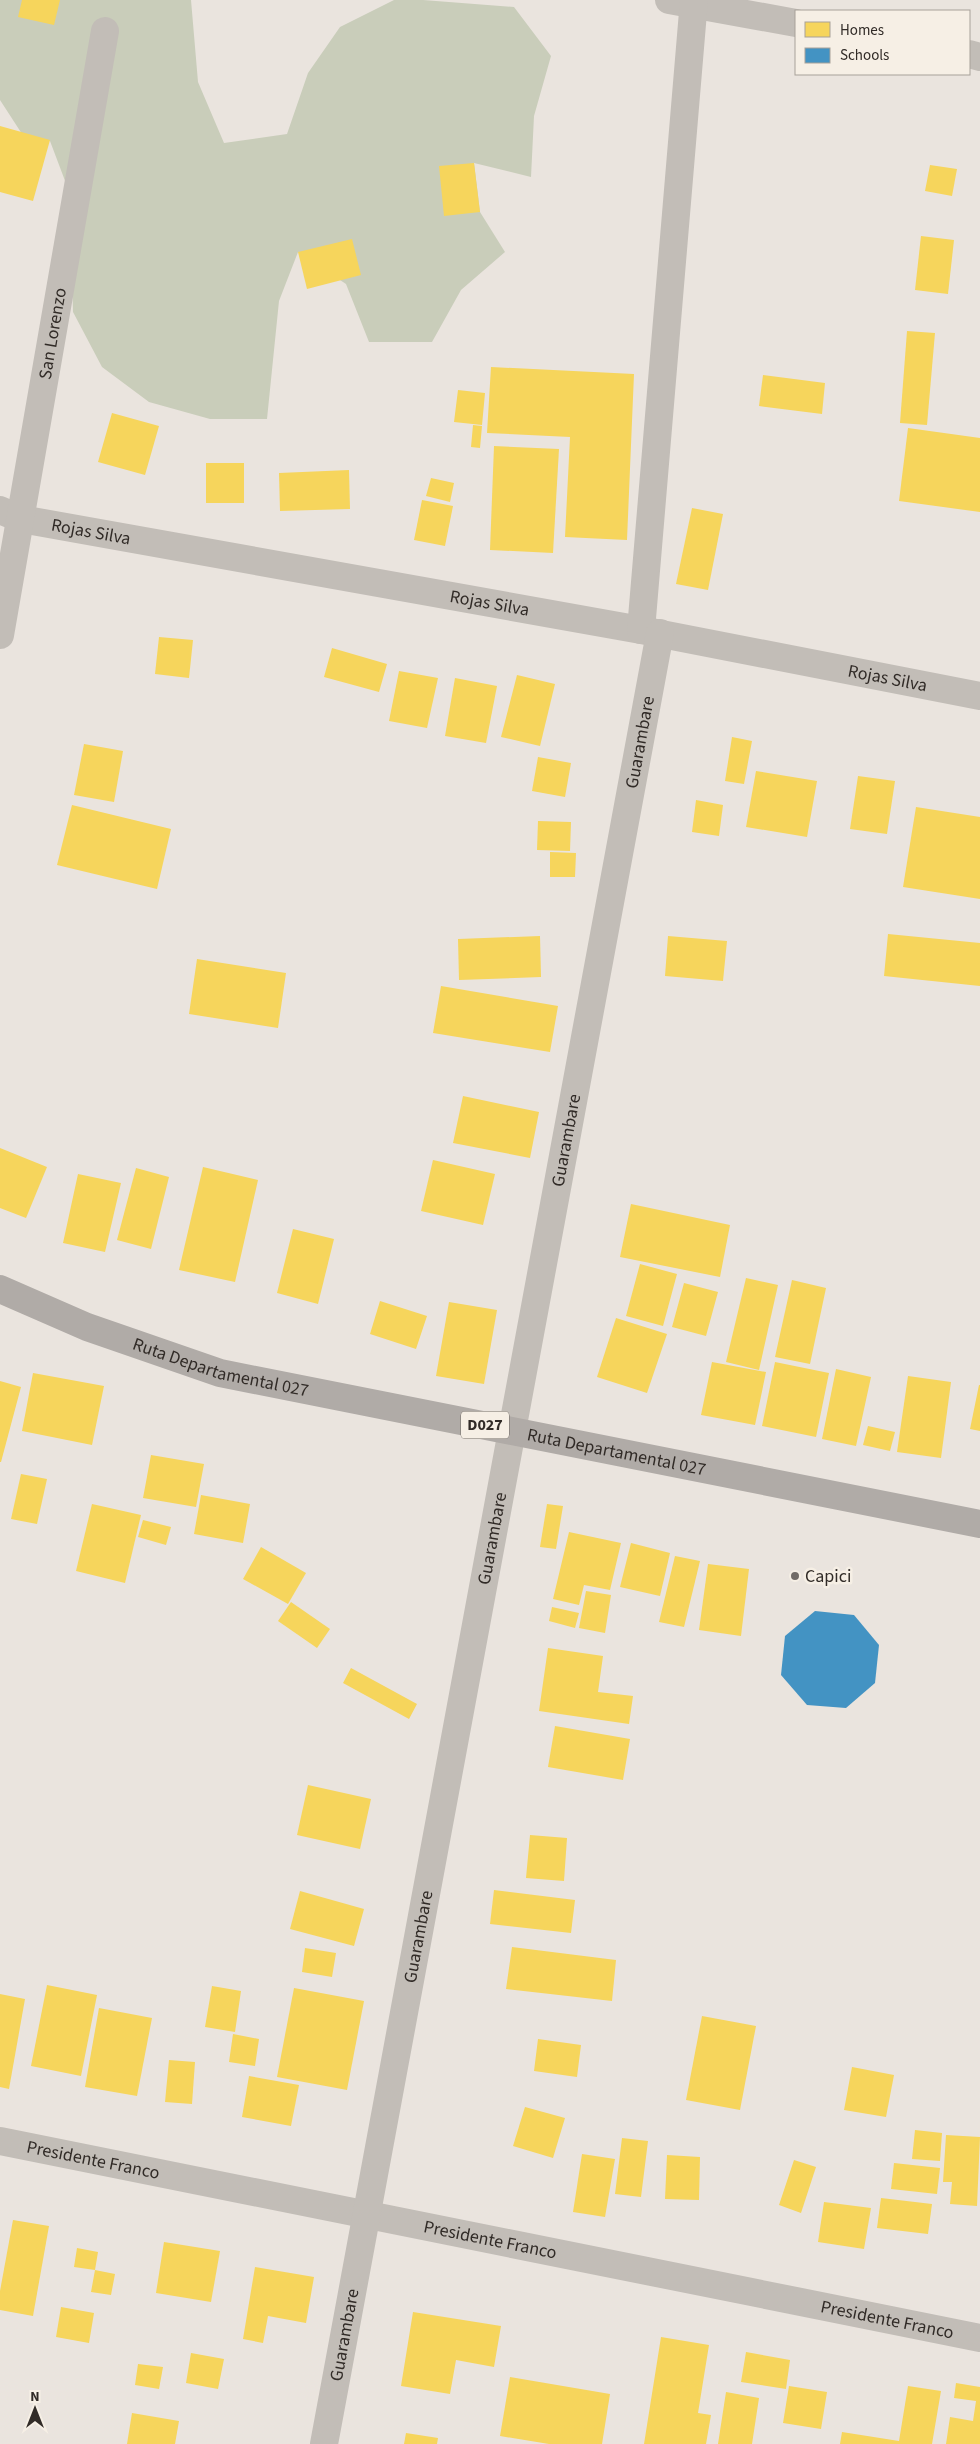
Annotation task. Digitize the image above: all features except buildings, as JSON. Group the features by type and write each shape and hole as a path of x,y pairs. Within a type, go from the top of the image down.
{"main road":[{"name":"Ruta Departamental 027","path":"0,1289 87,1327 220,1373 980,1524"}],"street":[{"path":"686,1 795,23"},
{"name":"Guarambare","path":"324,2444 511,1430 650,631 686,1"},
{"name":"San Lorenzo","path":"0,635 10,514 105,31"},
{"name":"Rojas Silva","path":"10,514 650,631 980,696"},
{"name":"Presidente Franco","path":"0,2141 980,2338"}],"green space":[{"path":"0,0 191,0 198,82 224,143 287,134 308,73 340,27 394,0 423,0 514,7 551,56 534,116 531,177 474,163 480,212 505,252 461,290 432,342 369,342 346,284 298,252 279,301 267,419 210,419 149,402 102,367 73,312 70,194 50,141 24,137 0,100"}],"place":[{"name":"Capici","path":"795,1576"}]}
